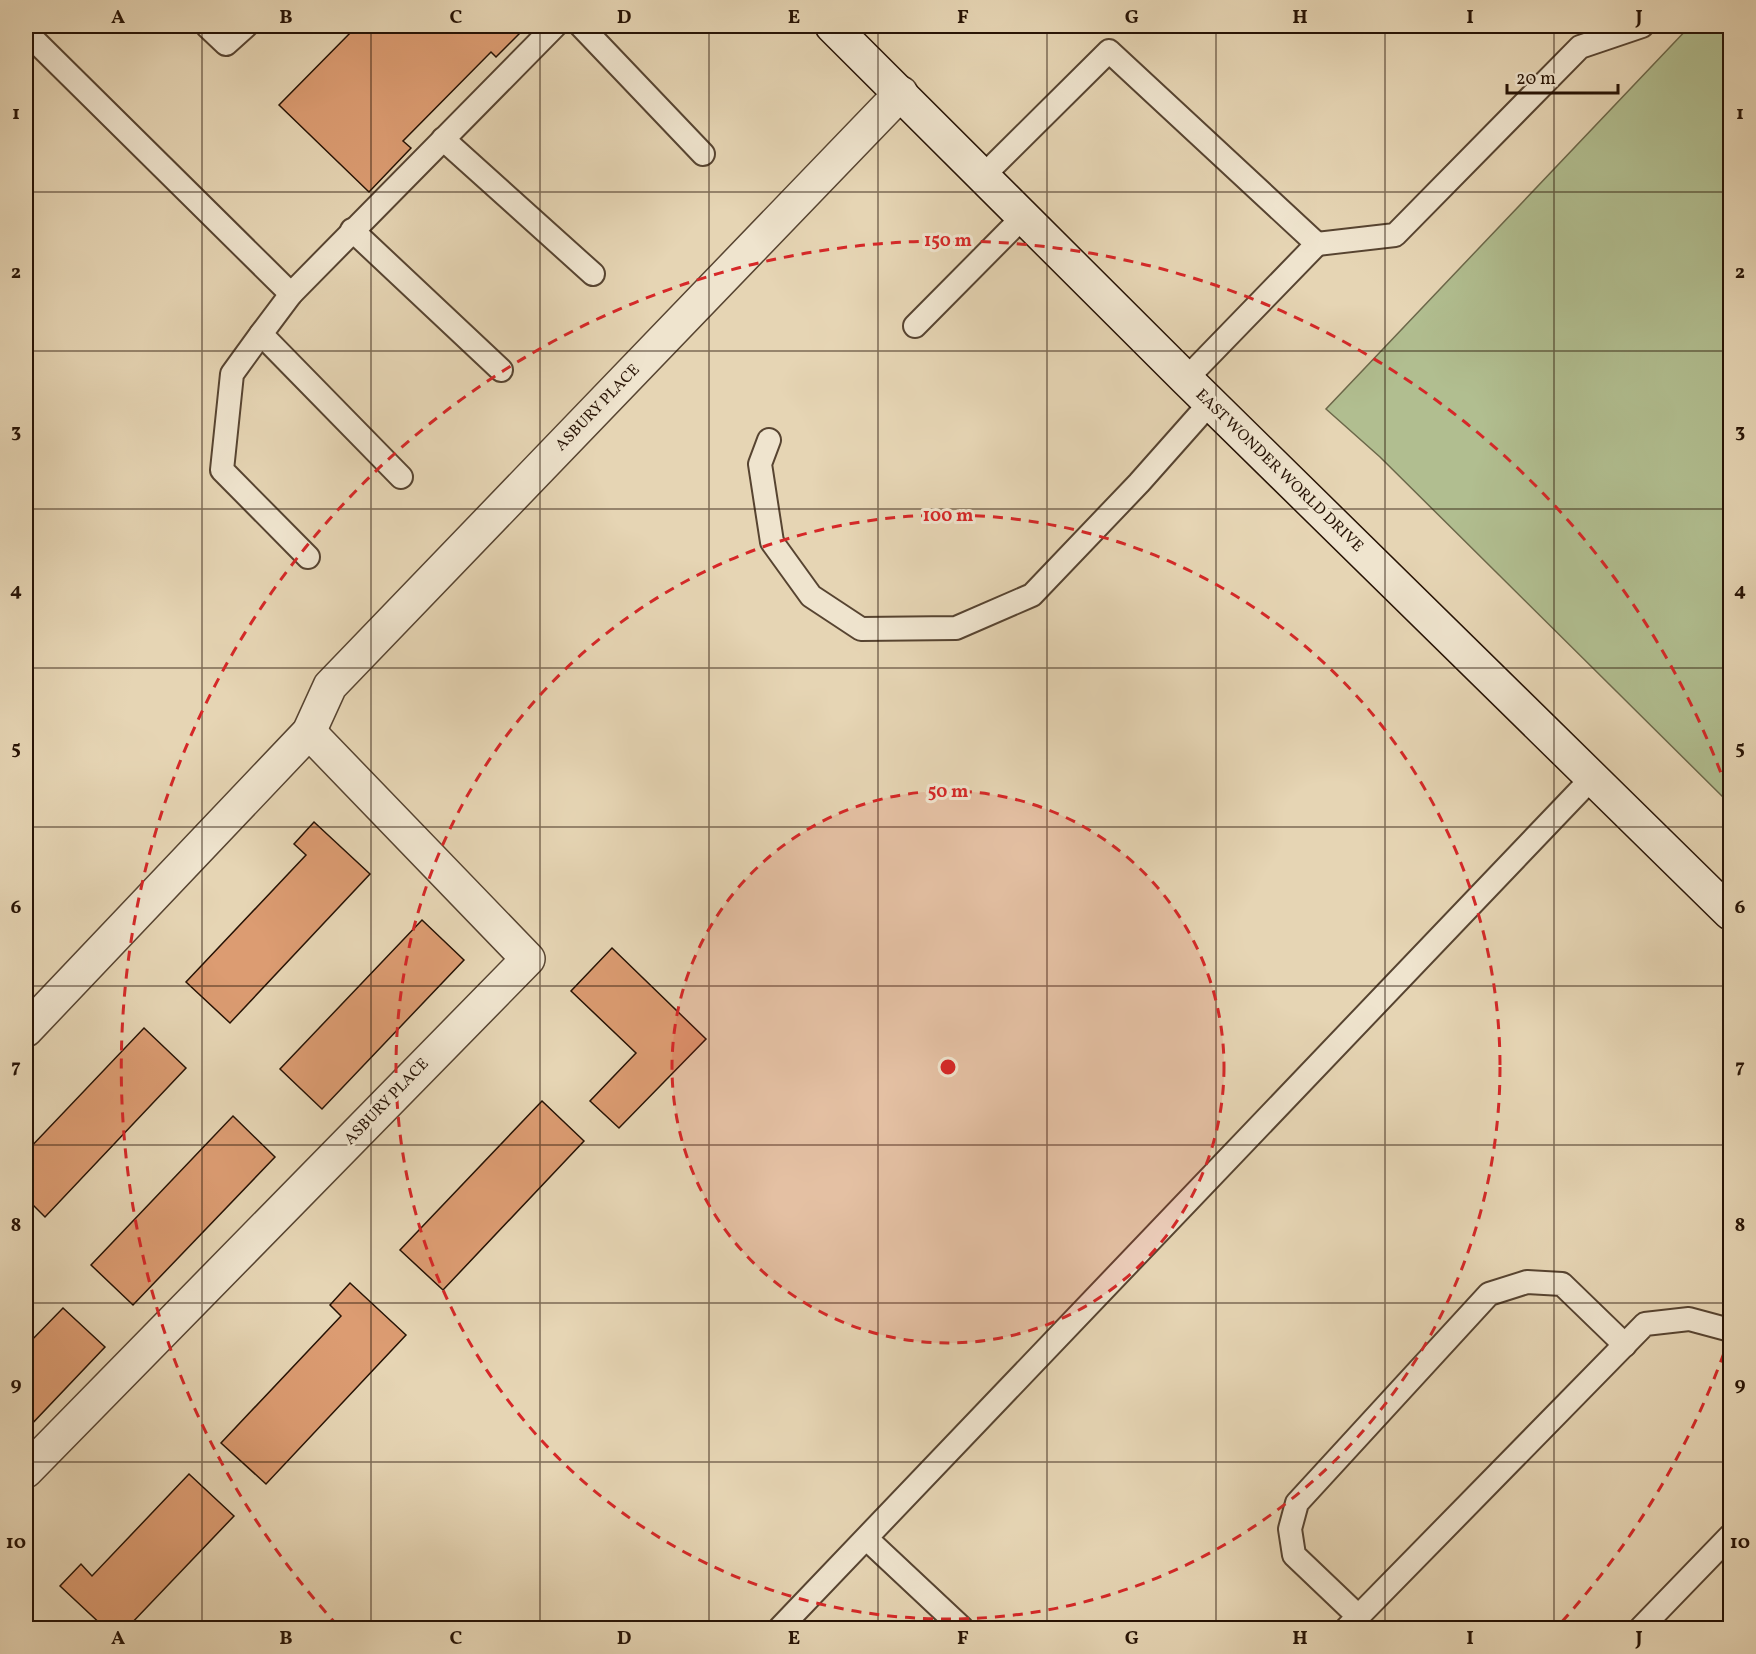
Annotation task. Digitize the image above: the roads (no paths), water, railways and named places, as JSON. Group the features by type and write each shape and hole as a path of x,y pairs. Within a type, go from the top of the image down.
{"street":[{"name":"EAST WONDER WORLD DRIVE","path":"832,26 984,175 1186,380 1731,913"},
{"name":"ASBURY PLACE","path":"26,1030 309,732 330,686 901,93"},
{"name":"ASBURY PLACE","path":"26,1471 528,959 309,732"}],"lane":[{"path":"207,26 226,44 246,26"},
{"path":"308,557 222,470 231,374 291,294 555,26"},
{"path":"581,26 703,154"},
{"path":"1186,380 1317,244 1395,235 1580,47 1642,26"},
{"path":"26,32 291,294"},
{"path":"984,175 1109,51 1317,244"},
{"path":"443,139 593,274"},
{"path":"915,326 1024,216"},
{"path":"352,230 501,370"},
{"path":"261,334 401,477"},
{"path":"769,440 760,464 772,542 812,596 861,629 956,628 1032,595 1139,483 1210,403"},
{"path":"780,1629 1592,777"},
{"path":"1625,1345 1562,1284 1527,1282 1489,1294 1297,1503 1290,1529 1294,1555 1352,1622 1625,1345 1645,1324 1689,1319 1731,1330"},
{"path":"1641,1629 1731,1536"},
{"path":"867,1539 962,1629"}]}
